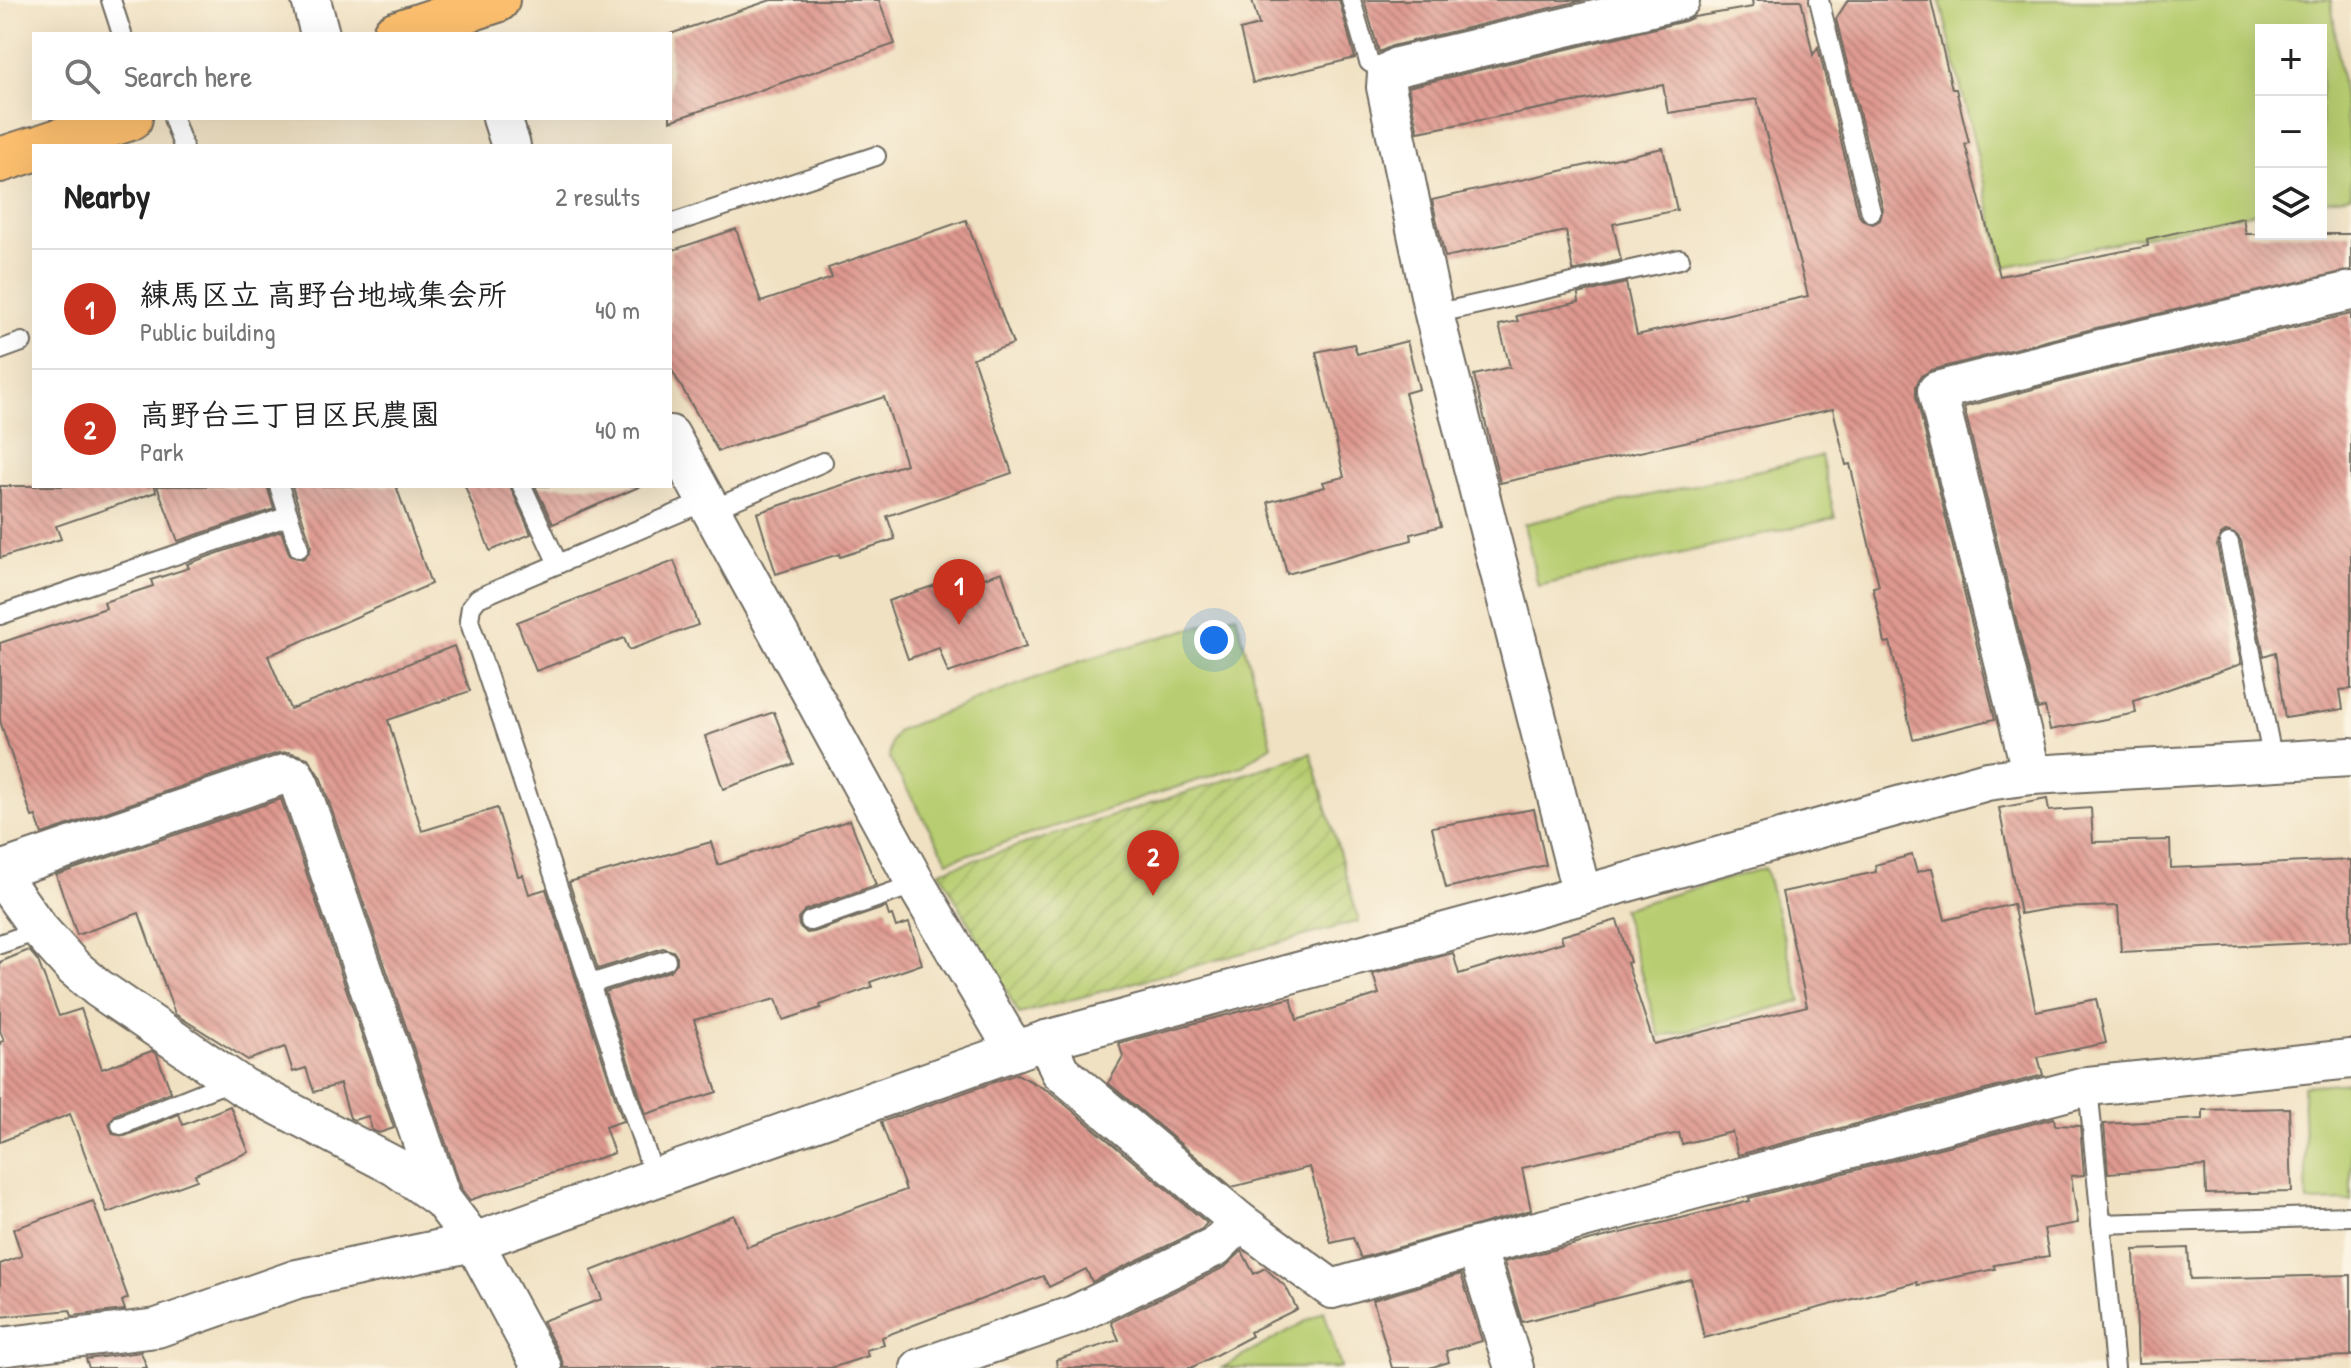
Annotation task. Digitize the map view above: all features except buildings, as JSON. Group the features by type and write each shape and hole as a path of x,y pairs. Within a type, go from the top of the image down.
{"main road":[{"path":"404,32 478,15"},
{"path":"50,144 124,120"},
{"path":"0,160 32,150"}],"street":[{"path":"311,0 319,32"},
{"path":"1582,895 1434,314 1386,87 1387,73 1397,67 1680,0"},
{"path":"503,120 510,144"},
{"path":"2032,775 1937,391 2351,291"},
{"path":"672,439 916,884 1031,1046 1240,1222 1332,1289 1476,1247 2088,1086 2351,1059"},
{"path":"0,1347 157,1328 297,1279 474,1242 1031,1046 1987,781 2032,775 2351,757"},
{"path":"442,1200 295,776 285,774 0,873 40,930 73,967 98,988 233,1080 396,1167 442,1200 474,1242 542,1368"},
{"path":"920,1368 1074,1315 1215,1247 1240,1222"},
{"path":"1476,1247 1514,1368"}],"lane":[{"path":"111,0 121,32"},
{"path":"1351,0 1369,62 1387,73"},
{"path":"1819,0 1871,212"},
{"path":"174,120 182,144"},
{"path":"672,223 876,156"},
{"path":"1434,314 1680,259"},
{"path":"0,350 22,342"},
{"path":"655,1179 469,620 471,607 478,598 558,564 823,462"},
{"path":"280,488 299,548"},
{"path":"523,488 558,564"},
{"path":"0,615 289,516"},
{"path":"2229,543 2273,761"},
{"path":"810,921 916,884"},
{"path":"0,944 40,930"},
{"path":"590,984 666,960"},
{"path":"121,1125 233,1080"},
{"path":"2088,1086 2115,1368"},
{"path":"2101,1224 2351,1216"}],"green space":[{"path":"1940,0 2331,0 2351,155 2351,195 2327,200 2327,24 2255,24 2255,212 2004,267"},
{"path":"1821,456 1835,518 1538,586 1524,524"},
{"path":"1236,615 1272,745 1242,766 948,861 889,758 891,742 898,730 1081,661"},
{"path":"1311,753 1359,921 1019,1014 940,871"},
{"path":"1765,868 1801,1001 1660,1037 1622,909"},
{"path":"2351,1082 2351,1201 2307,1202 2303,1086"},
{"path":"1324,1311 1341,1368 1222,1368"}],"place":[{"name":"練馬区立 高野台地域集会所","path":"959,625"},
{"name":"高野台三丁目区民農園","path":"1153,896"}]}
